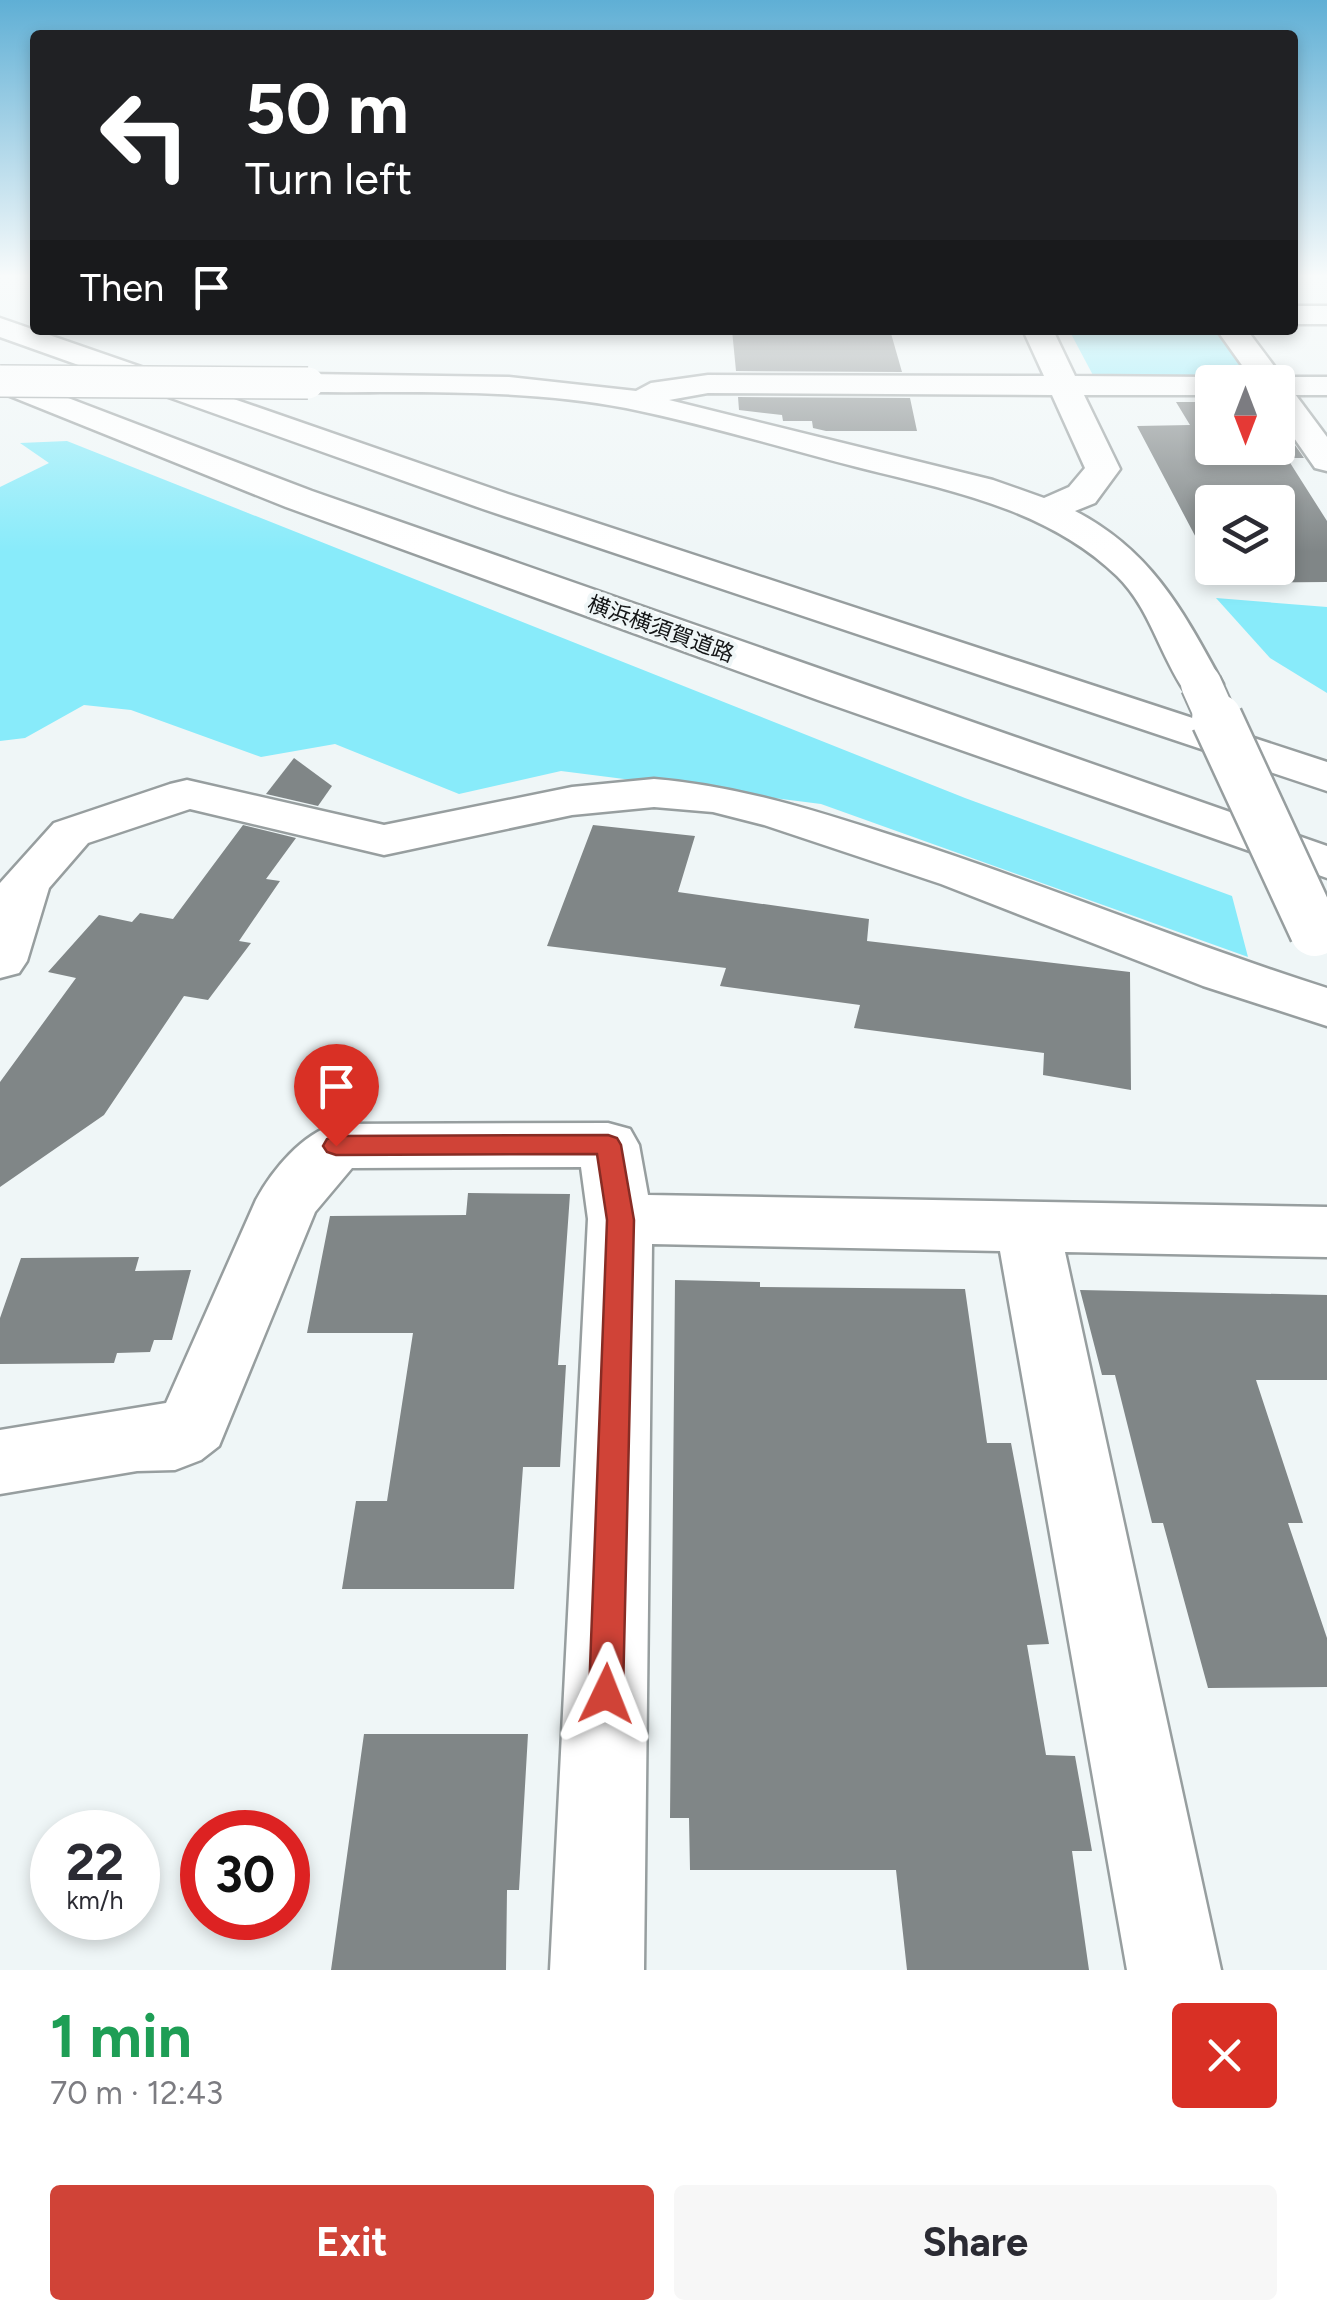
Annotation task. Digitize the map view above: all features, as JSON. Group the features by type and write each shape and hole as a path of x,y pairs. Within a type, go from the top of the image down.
{"main road":[{"path":"115,368 456,489 1327,777"},
{"path":"1046,511 1082,495 1103,469 1056,368"},
{"path":"0,381 524,386 628,399 980,488 1046,511 1080,529 1132,570 1161,607 1201,684 1321,944"},
{"name":"横浜横須賀道路","path":"0,381 316,505 833,692 1327,863"},
{"path":"628,399 684,385 708,384 1195,386"},
{"path":"1295,389 1327,386"},
{"path":"1295,415 1327,461"},
{"path":"0,961 25,884 72,833 187,794 384,840 572,801 654,793 713,798 781,814 959,872 1327,1008"},
{"path":"0,1462 138,1439 175,1438 193,1424 288,1200 336,1146 608,1145 620,1220 597,1970"},
{"path":"620,1220 1327,1232"},
{"path":"1028,1228 1174,1970"}],"shaded area":[{"path":"1089,368 1195,368 1195,379 1095,379"},
{"path":"67,441 965,798 1232,896 1248,957 821,804 561,771 459,794 335,744 261,757 131,710 84,705 25,738 0,741 0,487 49,463 20,443"},
{"path":"1216,598 1327,607 1327,693 1270,658"}],"building":[{"path":"736,368 901,368 902,372 736,371"},
{"path":"738,397 910,398 917,431 826,431 813,428 812,421 783,421 782,415 739,410"},
{"path":"1176,402 1195,402 1195,465 1291,465 1327,521 1327,582 1295,582 1295,485 1195,485 1195,536 1137,426 1190,425"},
{"path":"294,758 332,786 318,806 266,794"},
{"path":"243,825 296,838 266,879 280,881 239,941 251,943 208,1000 184,996 104,1115 0,1187 0,1082 76,978 48,972 99,915 132,922 140,913 173,919"},
{"path":"593,825 695,836 678,892 869,919 867,941 1130,972 1131,1090 1043,1075 1044,1053 854,1028 860,1005 720,986 726,968 547,946"},
{"path":"468,1193 570,1194 558,1365 566,1365 560,1467 523,1467 514,1589 342,1589 356,1501 387,1501 413,1333 307,1333 330,1216 466,1215"},
{"path":"139,1257 135,1271 191,1270 172,1340 154,1340 150,1352 117,1353 114,1363 0,1364 0,1318 21,1258"},
{"path":"675,1280 760,1282 760,1287 965,1289 987,1443 1011,1443 1049,1644 1027,1645 1046,1755 1075,1756 1092,1851 1072,1851 1089,1970 907,1970 896,1870 690,1870 689,1818 670,1818"},
{"path":"1080,1290 1327,1295 1327,1380 1256,1380 1303,1523 1288,1523 1327,1638 1327,1687 1208,1688 1163,1523 1152,1523 1115,1375 1102,1375"},
{"path":"364,1734 528,1734 519,1890 507,1890 506,1970 331,1970"}],"route":[{"path":"336,1146 608,1145 620,1220 606,1694"}]}
